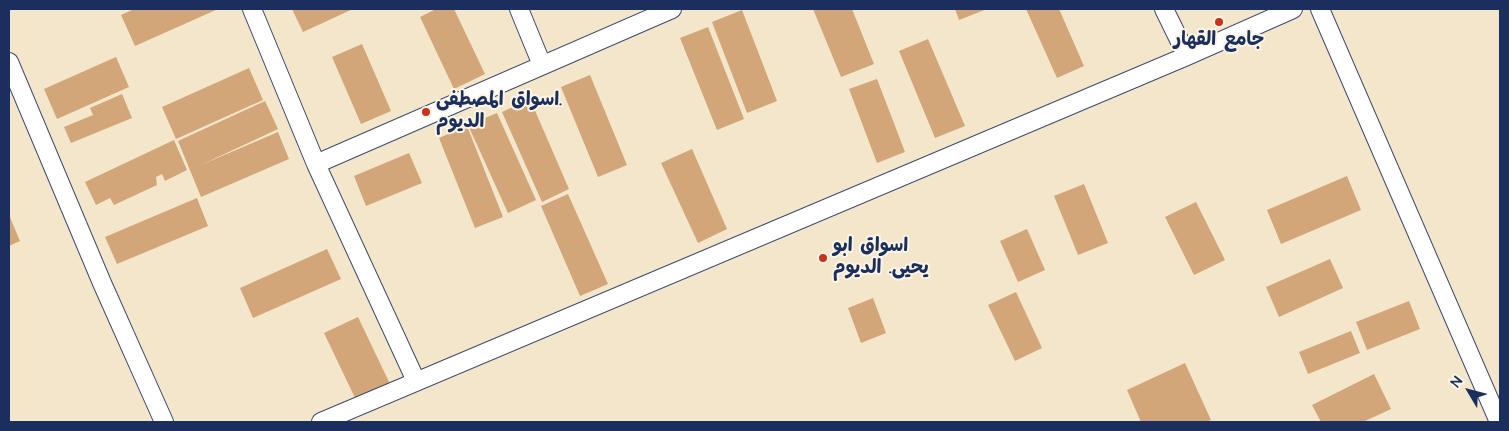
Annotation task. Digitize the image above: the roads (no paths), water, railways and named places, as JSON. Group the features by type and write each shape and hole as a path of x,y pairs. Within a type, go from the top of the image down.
{"street":[{"path":"252,9 316,164 416,381"},
{"path":"518,9 542,66"},
{"path":"316,164 672,9"},
{"path":"1164,9 1187,56"},
{"path":"321,422 1187,56 1293,9"},
{"path":"1320,9 1499,422"},
{"path":"9,62 102,283 164,422"}],"place":[{"name":"جامع القهار","path":"1219,22"},
{"name":"اسواق المصطفى. الديوم","path":"426,112"},
{"name":"اسواق ابو يحيى. الديوم","path":"823,258"}]}
